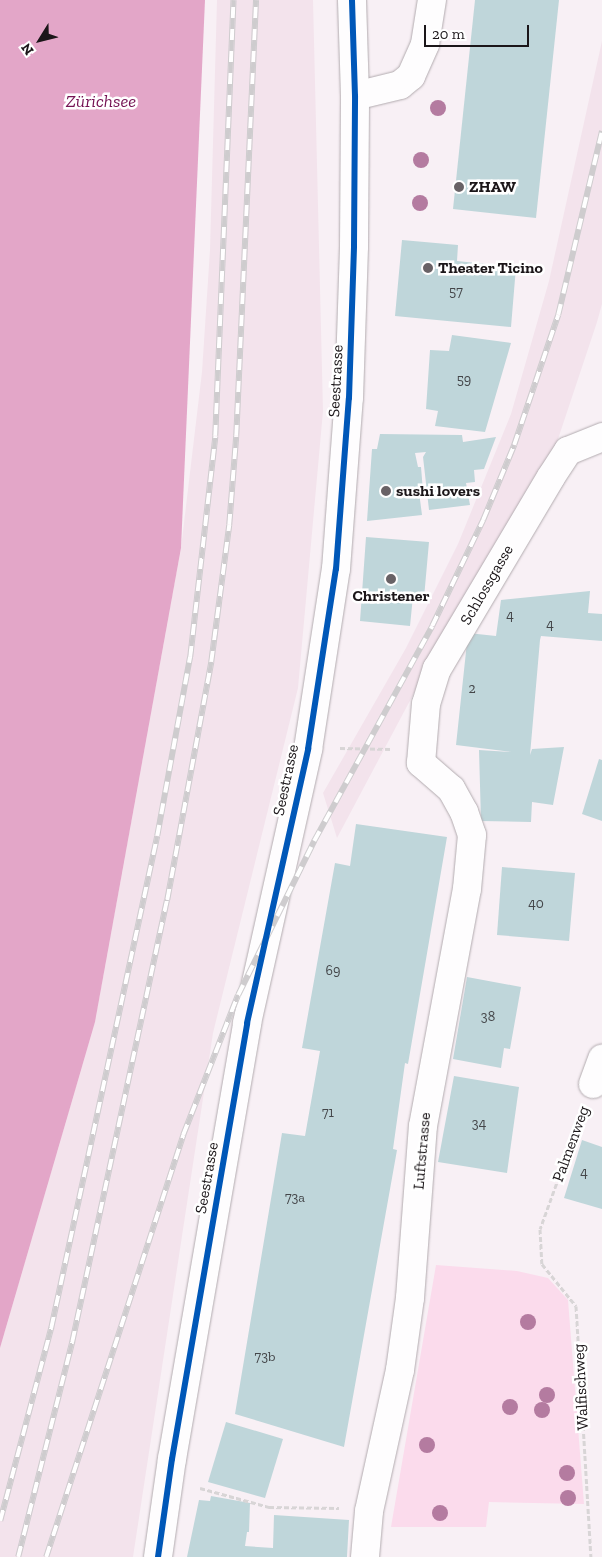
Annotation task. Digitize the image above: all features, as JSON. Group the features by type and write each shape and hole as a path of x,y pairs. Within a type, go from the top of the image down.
{"main road":[{"name":"Seestrasse","path":"158,1557 169,1479 251,1004 308,748 336,570 349,408 355,96 352,0"},
{"path":"355,96 400,85 411,76 425,44 432,0"},
{"name":"Schlossgasse","path":"421,763 426,704 438,669 568,451 602,437"},
{"name":"Luftstrasse","path":"365,1557 369,1511 400,1370 410,1298 423,1126 467,890 472,835 464,812 451,789 421,763"},
{"name":"Palmenweg","path":"593,1084 602,1059"}],"path":[{"path":"308,748 388,747 421,763"},
{"path":"169,1479 269,1507 343,1508"}],"shaded area":[{"path":"217,0 313,0 323,411 298,688 213,1033 133,1557 0,1557 0,1348 95,1022 181,548 202,372 210,250"},
{"path":"602,41 602,304 597,322 557,442 431,661 337,838 323,793 406,648 458,544 511,414 549,281"},
{"path":"436,1265 517,1271 548,1278 568,1300 584,1504 489,1502 486,1527 391,1527"}],"water":[{"name":"Zürichsee","path":"0,0 205,0 181,548 95,1022 0,1348"}],"building":[{"path":"475,0 559,0 536,218 453,209"},
{"path":"402,240 458,245 457,261 516,267 511,327 395,316"},
{"path":"452,335 511,343 485,432 435,426 438,411 426,409 430,350 449,351"},
{"path":"380,434 462,435 463,442 496,437 484,469 474,470 475,482 466,483 470,505 429,510 423,457 426,452 415,453 418,467 421,467 423,491 419,492 422,515 367,521 372,449 377,449"},
{"path":"366,537 429,542 424,598 413,596 410,626 360,621"},
{"path":"590,591 588,613 602,614 602,641 541,636 540,640 530,755 532,749 564,747 553,805 532,802 531,822 481,821 479,750 512,752 456,745 468,633 496,636 501,600"},
{"path":"599,759 602,760 602,821 582,814"},
{"path":"356,824 447,837 408,1064 405,1063 393,1149 397,1150 344,1447 235,1414 282,1133 305,1136 320,1051 302,1048 335,863 350,866"},
{"path":"502,867 575,873 569,941 497,935"},
{"path":"467,977 521,987 510,1049 504,1048 501,1068 453,1059"},
{"path":"454,1076 519,1087 507,1173 438,1162"},
{"path":"582,1140 602,1147 602,1209 564,1198"},
{"path":"226,1422 283,1439 265,1498 208,1482"},
{"path":"211,1496 250,1503 249,1532 247,1532 245,1546 273,1548 274,1515 349,1520 347,1557 187,1557 199,1500 210,1501"}],"railway":[{"path":"0,1521 51,1328 157,836 190,657 215,436 233,0"},
{"path":"18,1557 72,1342 167,900 211,662 229,525 236,436 256,0"},
{"path":"46,1557 183,1135 238,995 314,841 432,626 483,520 514,445 558,315 602,131"}],"cycle path":[{"path":"158,1557 172,1459 247,1023 308,749 336,569 349,398 354,246 355,96 352,0"}],"place":[{"name":"ZHAW","path":"459,187"},
{"name":"Theater Ticino","path":"428,268"},
{"name":"sushi lovers","path":"386,491"},
{"name":"Christener","path":"391,579"}]}
